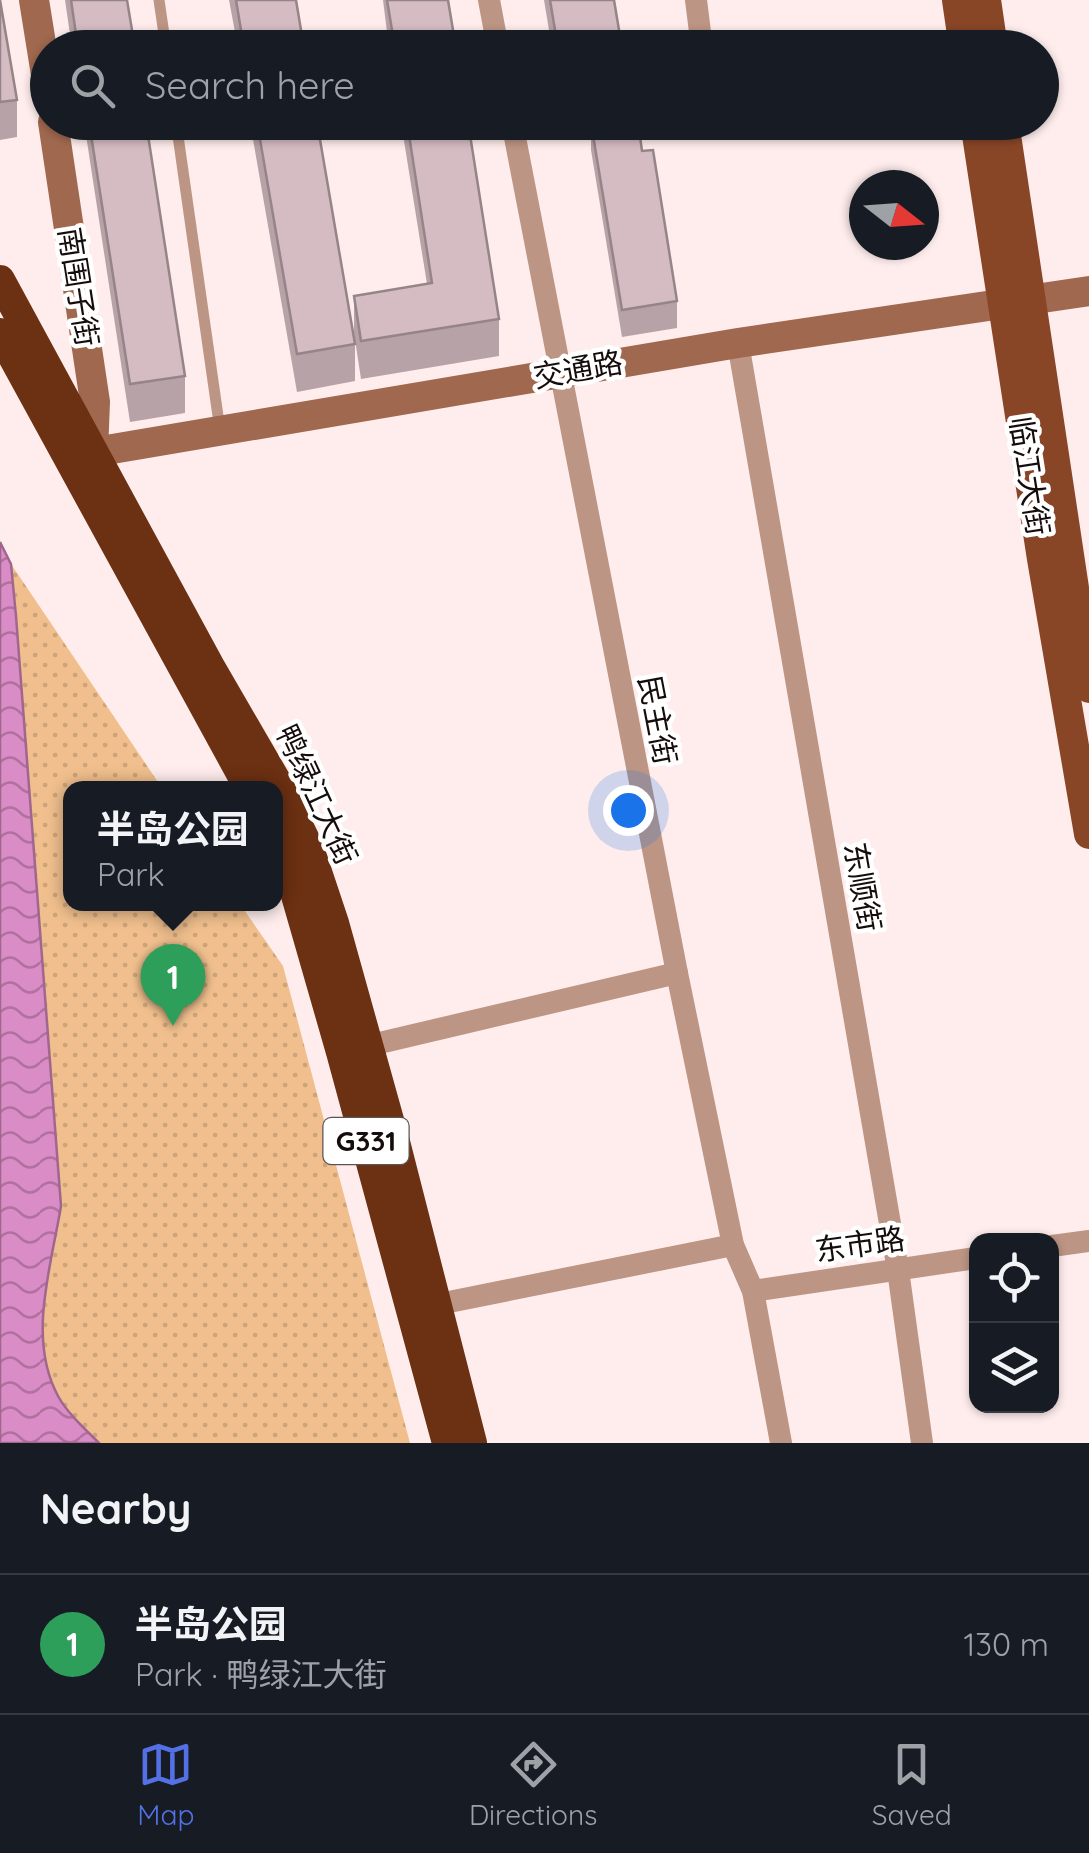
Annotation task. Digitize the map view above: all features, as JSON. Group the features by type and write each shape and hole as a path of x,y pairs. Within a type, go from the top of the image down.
{"highway":[{"name":"鸭绿江大街","path":"0,280 81,454 244,781"},
{"name":"鸭绿江大街","path":"0,333 81,454 276,781"},
{"name":"鸭绿江大街","path":"283,794 309,848 334,923 354,1049"},
{"name":"鸭绿江大街","path":"283,860 354,1049 424,1307 472,1443"},
{"name":"鸭绿江大街","path":"424,1307 447,1443"}],"main road":[{"path":"957,0 961,30"},
{"path":"986,0 990,30"},
{"name":"临江大街","path":"980,140 1016,302 1089,688"},
{"name":"临江大街","path":"1005,140 1016,302"},
{"name":"临江大街","path":"1071,597 1089,834"}],"street":[{"path":"34,0 39,30"},
{"path":"489,0 495,30"},
{"path":"696,0 700,30"},
{"name":"南围子街","path":"56,140 96,402 81,454"},
{"name":"民主街","path":"515,140 677,973 733,1245 753,1291 781,1443"},
{"name":"交通路","path":"81,454 738,343 1089,291"},
{"name":"东顺街","path":"738,343 898,1270 922,1443"},
{"path":"354,1049 677,973"},
{"path":"1059,1245 1089,1240"},
{"path":"424,1307 733,1245"},
{"name":"东市路","path":"753,1291 969,1259"}],"lane":[{"path":"159,0 163,30"},
{"path":"179,140 220,431"}],"shaded area":[{"path":"11,564 157,781 63,781 63,911 245,911 283,966 410,1443 99,1443 58,1396 44,1351 44,1302 61,1206"}],"water":[{"path":"0,542 11,564 16,616 61,1206 44,1302 44,1351 58,1396 99,1443 0,1443"}],"building":[{"path":"0,0 17,100 0,102"},
{"path":"71,0 127,0 132,30 75,30"},
{"path":"236,0 296,0 301,30 241,30"},
{"path":"387,0 448,0 453,30 392,30"},
{"path":"550,0 614,0 619,30 555,30"},
{"path":"92,140 149,140 185,376 130,384"},
{"path":"260,140 320,140 355,344 297,354"},
{"path":"410,140 471,140 499,319 361,341 354,296 432,283"},
{"path":"594,140 640,140 642,151 653,150 677,301 622,310"}],"place":[{"name":"半岛公园","path":"173,1026"}]}
